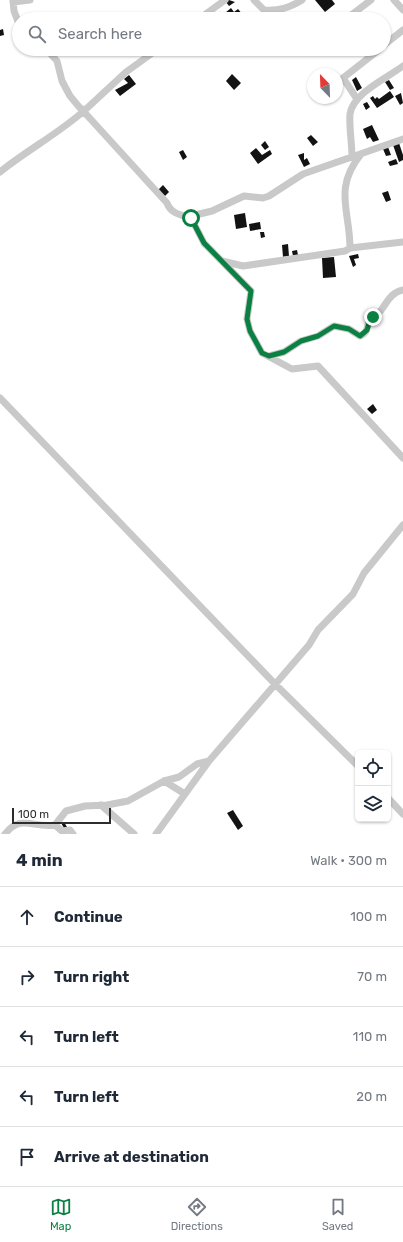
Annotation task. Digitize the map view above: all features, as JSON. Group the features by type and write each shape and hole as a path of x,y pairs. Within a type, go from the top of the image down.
{"street":[{"path":"14,12 13,1 30,0"},
{"path":"209,12 225,0"},
{"path":"254,0 264,10 270,11 292,7 302,0"},
{"path":"355,12 371,0"},
{"path":"394,0 403,10"},
{"path":"391,39 403,30"},
{"path":"52,56 57,61 62,81 70,96 80,108 85,110 86,115 167,203 168,208 179,215 187,217 194,223 204,243 222,261 226,268 251,291 247,319 250,331 262,353 292,369 318,366 403,458"},
{"path":"0,172 18,158 56,135 126,72 148,56"},
{"path":"357,99 343,78 371,56"},
{"path":"352,157 350,115 353,103 403,66"},
{"path":"187,217 212,211 244,196 263,198 269,196 304,174 403,139"},
{"path":"350,248 344,203 346,183 352,165 361,154"},
{"path":"222,261 243,266 345,251 350,248 403,242"},
{"path":"269,356 284,352 301,341 318,336 334,326 349,329 360,336 365,334 369,327 370,320 377,316 391,295 403,290"},
{"path":"0,398 275,684 355,763"},
{"path":"156,834 209,762 309,645 318,630 353,594 364,572 403,525"},
{"path":"5,834 12,825 24,822 47,827 55,825 66,811 85,806 128,801 164,781 179,777 197,764 209,762"},
{"path":"164,781 185,794"},
{"path":"391,801 403,814"},
{"path":"102,805 134,834"},
{"path":"55,825 62,831 70,830 73,834"}],"building":[{"path":"229,0 235,2 229,6 226,2"},
{"path":"315,0 332,0 335,4 325,12"},
{"path":"231,8 234,12 226,12"},
{"path":"3,29 4,35 0,36 0,30"},
{"path":"232,74 241,83 234,90 226,81"},
{"path":"129,75 136,84 120,96 115,90 128,83 124,79"},
{"path":"356,77 362,88 357,91 352,80"},
{"path":"389,80 394,88 390,90 385,82"},
{"path":"390,91 394,97 377,108 370,98 373,96 375,99 377,97 379,99"},
{"path":"401,93 403,103 400,105 395,96"},
{"path":"367,102 370,107 366,110 363,104"},
{"path":"372,125 379,140 373,142 370,137 367,139 363,129"},
{"path":"311,135 318,142 313,146 307,138"},
{"path":"265,141 269,147 265,150 261,145"},
{"path":"399,143 403,160 399,162 393,145"},
{"path":"388,147 391,155 386,156 383,149"},
{"path":"256,148 262,155 270,150 272,154 258,164 250,153"},
{"path":"183,150 187,157 183,160 179,152"},
{"path":"304,153 304,160 307,158 310,164 304,167 298,155"},
{"path":"396,159 398,164 390,166 388,162"},
{"path":"163,185 169,192 165,196 158,190"},
{"path":"388,191 391,200 386,202 382,193"},
{"path":"245,213 247,227 236,229 234,215"},
{"path":"260,222 261,229 250,231 249,224"},
{"path":"260,232 264,232 265,237 261,238"},
{"path":"288,244 289,256 283,257 282,245"},
{"path":"297,250 298,255 293,256 292,251"},
{"path":"358,254 359,258 354,259 356,265 353,267 349,256"},
{"path":"334,257 336,277 323,278 322,258"},
{"path":"373,404 377,410 372,414 367,409"},
{"path":"233,810 243,826 238,830 227,813"},
{"path":"64,822 67,827 64,828 61,823"}],"route":[{"path":"191,218 204,243 222,261 226,268 251,291 247,319 250,331 262,353 269,356 284,352 301,341 318,336 334,326 349,329 360,336 365,334 369,327 370,320 373,317"}]}
